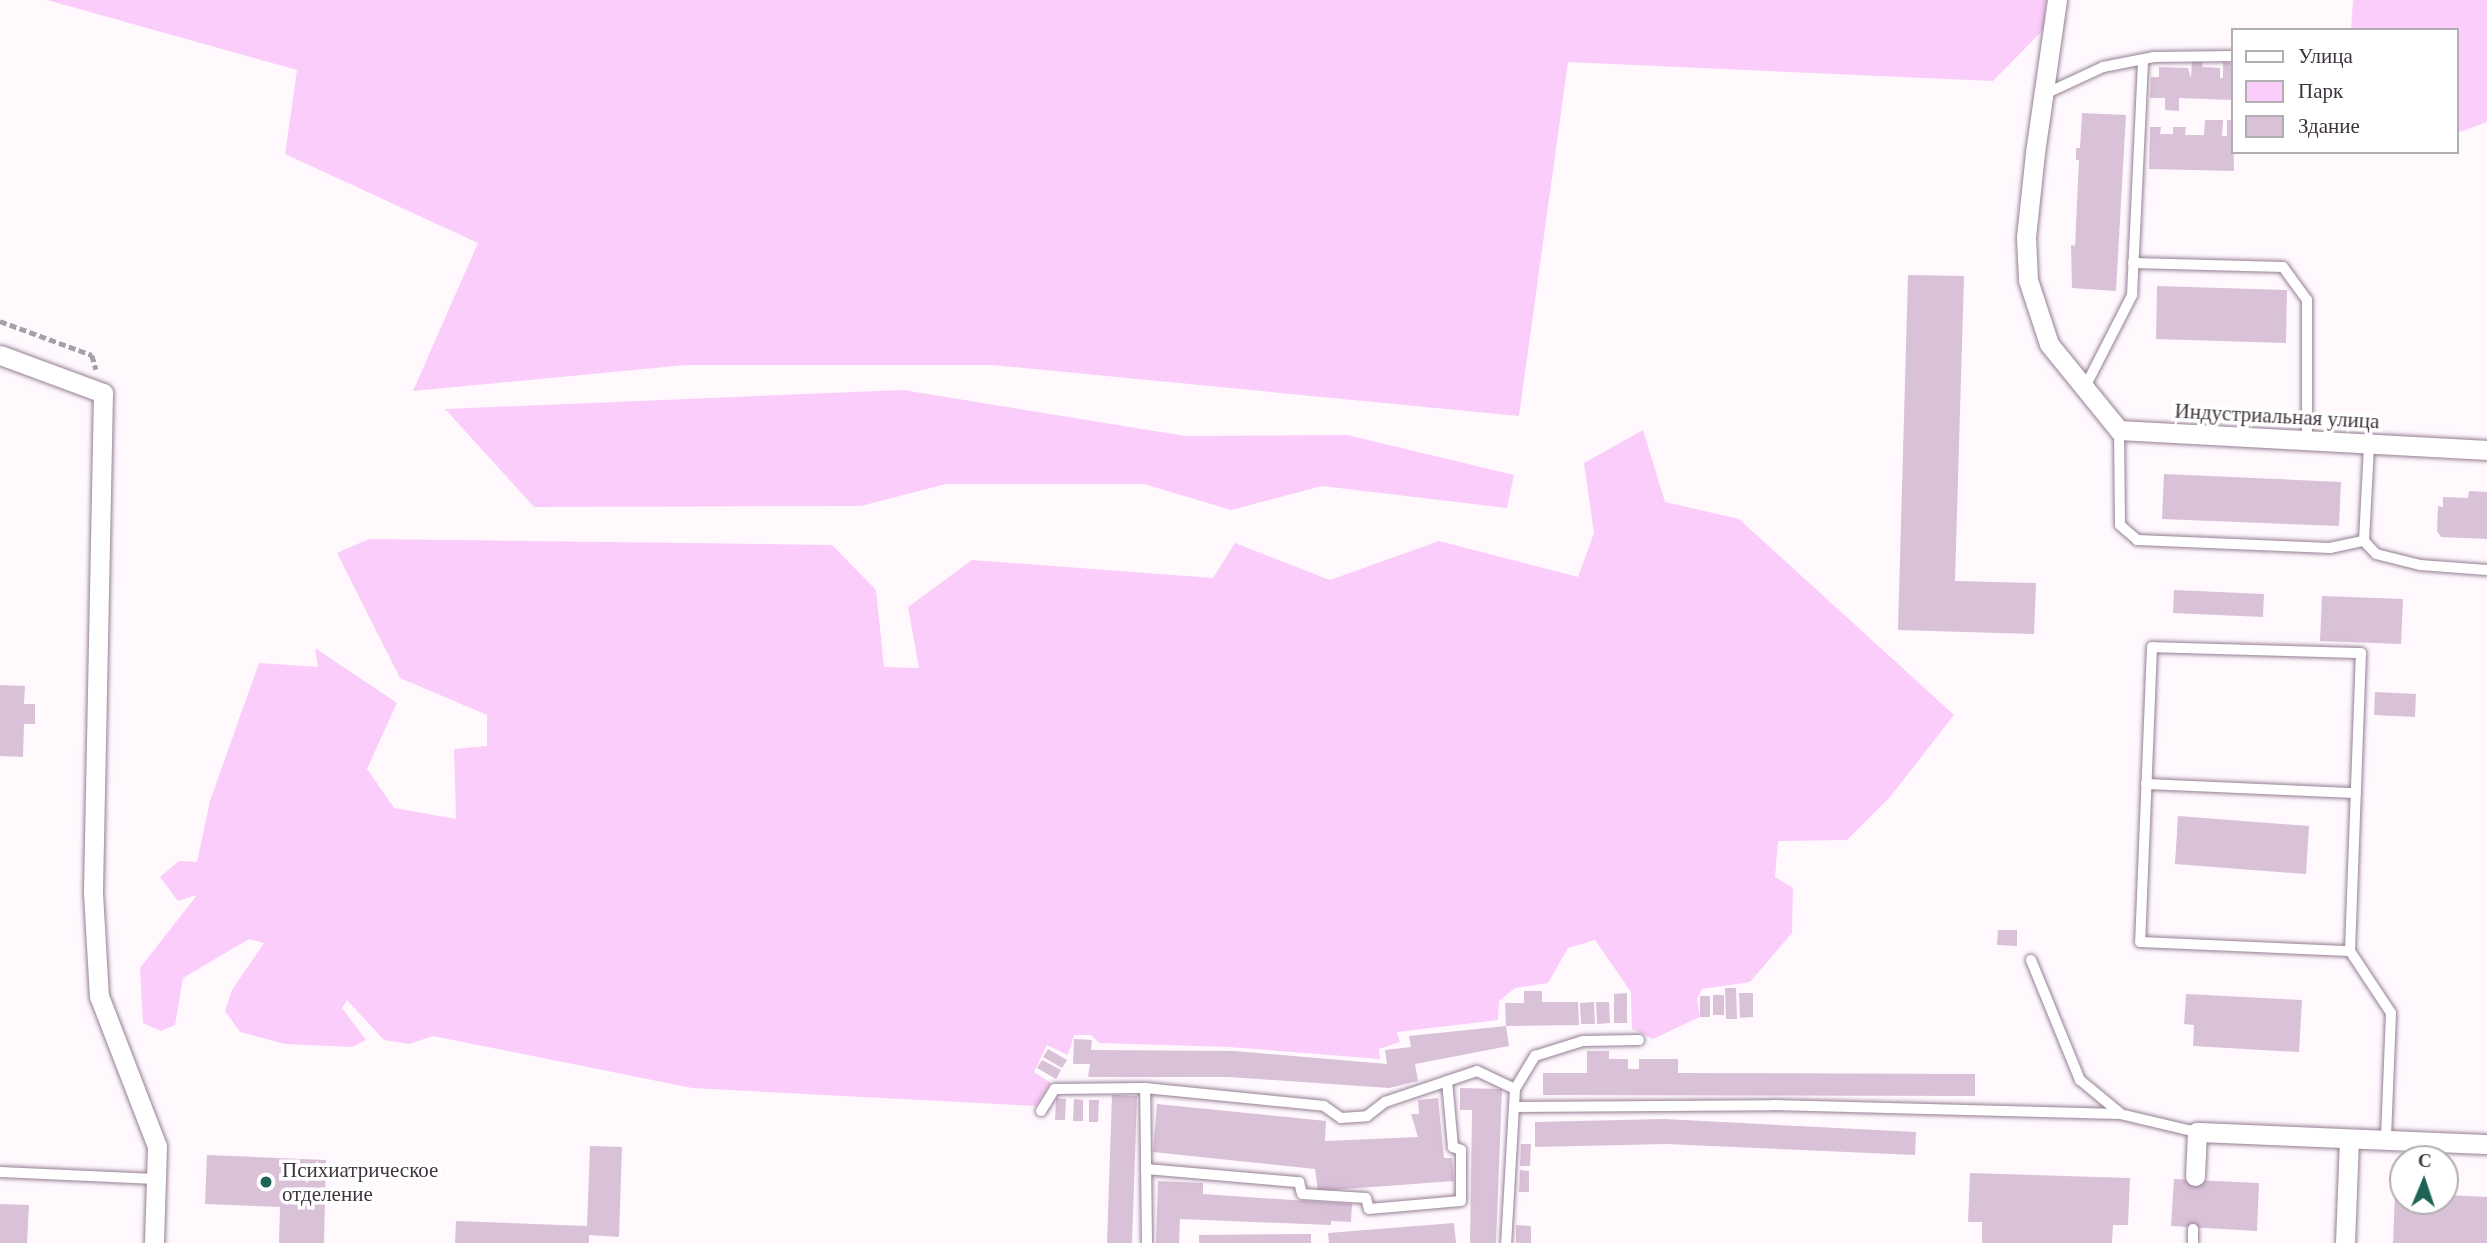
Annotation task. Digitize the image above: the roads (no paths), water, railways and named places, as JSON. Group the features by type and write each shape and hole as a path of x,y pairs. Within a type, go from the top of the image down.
{"street":[{"path":"2057,0 2026,237 2028,281 2049,344 2119,430"},
{"path":"0,355 103,393 93,893 99,996 157,1146 154,1243"},
{"name":"Индустриальная улица","path":"2119,430 2487,450"},
{"path":"2195,1176 2197,1132 2487,1144"},
{"path":"2345,1243 2349,1139"}],"lane":[{"path":"2043,94 2103,67 2143,59 2232,56"},
{"path":"2084,389 2132,295 2143,59"},
{"path":"2133,263 2283,267 2307,300 2307,440"},
{"path":"2119,430 2120,525 2137,540 2330,548 2364,541"},
{"path":"2368,444 2364,541 2376,554 2420,565 2487,570"},
{"path":"2350,951 2140,942 2152,647 2361,653 2350,951 2391,1013 2386,1140"},
{"path":"2146,785 2356,793"},
{"path":"2031,960 2080,1080 2120,1114"},
{"path":"1506,1243 1515,1089 1535,1056 1583,1041 1639,1040"},
{"path":"1041,1111 1055,1089 1145,1088 1324,1106 1341,1118 1367,1116 1385,1102 1477,1071 1515,1089"},
{"path":"1146,1170 1299,1182 1302,1194 1366,1198 1369,1209 1461,1201 1461,1150 1453,1147 1447,1082"},
{"path":"1145,1088 1146,1243"},
{"path":"1515,1107 1773,1105 2120,1114 2197,1132"},
{"path":"0,1172 156,1179"},
{"path":"2193,1229 2193,1243"}],"place":[{"name":"Психиатрическое отделение","path":"266,1182"}]}
